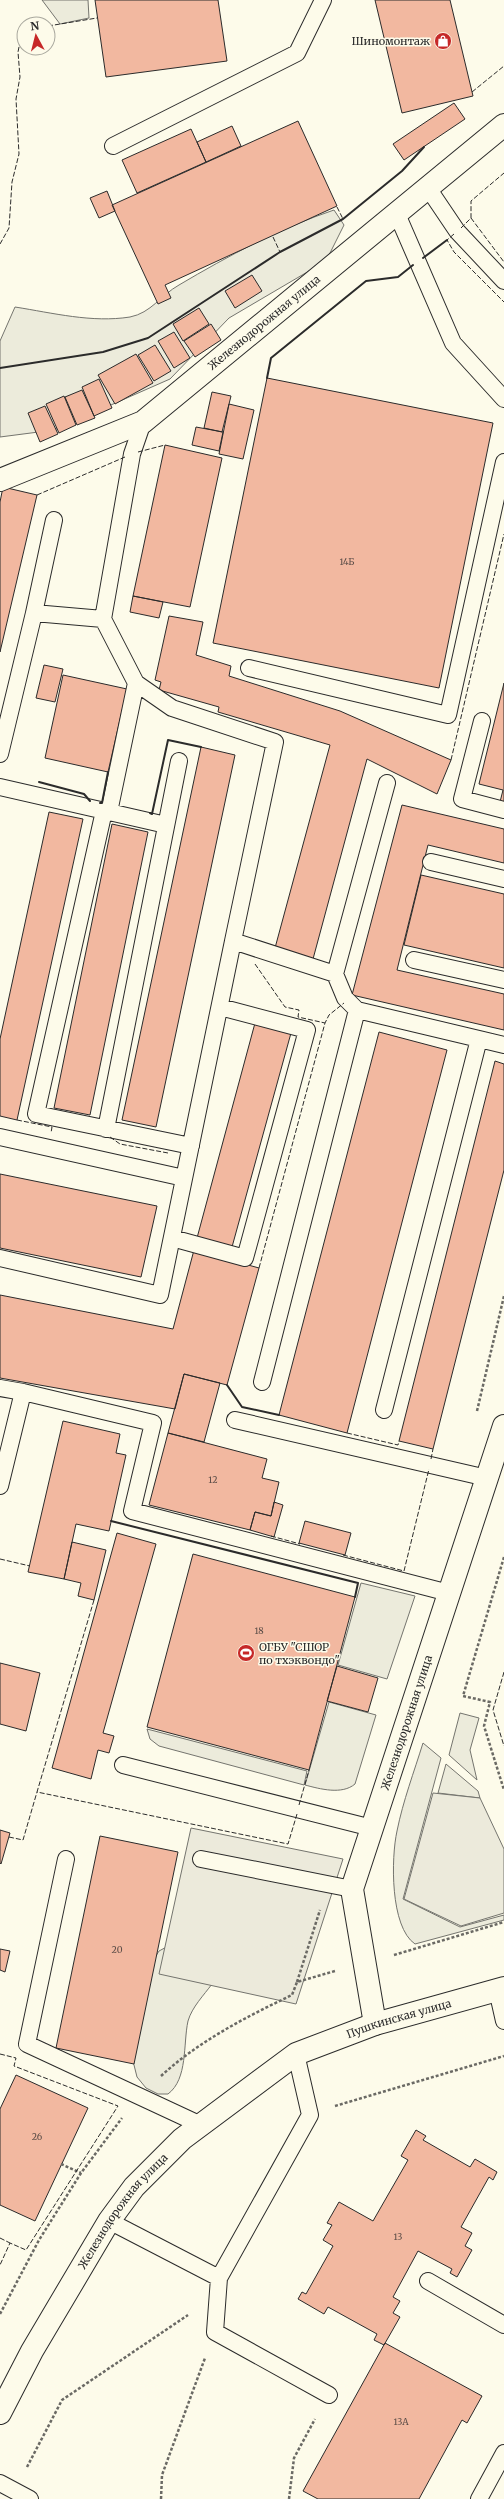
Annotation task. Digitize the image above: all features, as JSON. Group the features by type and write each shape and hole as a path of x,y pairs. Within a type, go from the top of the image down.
{"street":[{"name":"Железнодорожная улица","path":"0,480 143,422 504,125"},
{"name":"Железнодорожная улица","path":"375,2024 352,1889 504,1426"},
{"name":"Пушкинская улица","path":"296,2054 375,2024 500,1989"},
{"name":"Железнодорожная улица","path":"0,2413 32,2351 109,2221 134,2187 182,2139 296,2054"}],"lane":[{"path":"113,146 297,53 323,0"},
{"path":"428,188 457,231 504,281"},
{"path":"397,214 453,343 504,399"},
{"path":"0,1258 160,1294 275,742 172,708 136,683 104,619 132,454 143,422"},
{"path":"249,668 448,715 504,462"},
{"path":"0,754 34,613 54,520"},
{"path":"34,613 104,619"},
{"path":"136,683 36,1114 191,1146"},
{"path":"482,721 462,799 504,810"},
{"path":"106,1128 179,761"},
{"path":"386,783 335,974 344,998 357,1010 504,1045"},
{"path":"0,787 166,825"},
{"path":"431,862 504,879"},
{"path":"233,941 335,974"},
{"path":"414,960 504,980"},
{"path":"172,1238 245,1258 307,1030 220,1008"},
{"path":"262,1382 357,1010"},
{"path":"384,1410 479,1039"},
{"path":"0,1137 184,1178"},
{"path":"0,1388 23,1392 153,1423 132,1511 449,1594"},
{"path":"0,1486 23,1392"},
{"path":"235,1420 487,1478"},
{"path":"123,1765 372,1828"},
{"path":"66,1859 27,2044 201,2125"},
{"path":"201,1859 352,1889"},
{"path":"500,1989 504,2021"},
{"path":"296,2054 310,2115 219,2278 215,2332 329,2395"},
{"path":"109,2221 219,2278"},
{"path":"428,2281 504,2325"},
{"path":"479,2499 504,2453"},
{"path":"0,2483 30,2499"}],"path":[{"path":"504,1557 463,1696 490,1702 484,1726 504,1790"},
{"path":"310,2115 353,2100 504,2056"},
{"path":"61,2164 81,2173"},
{"path":"15,2491 62,2400 218,2295"},
{"path":"161,2499 162,2475 215,2332"},
{"path":"289,2499 294,2458 329,2395"}],"shaded area":[{"path":"42,0 88,0 89,18 60,24 56,16 54,16"},
{"path":"334,210 344,225 326,261 229,318 170,379 54,430 0,437 0,341 15,307 101,319 116,319 137,315 150,308 179,285 235,253 294,225"},
{"path":"361,1583 415,1596 387,1679 338,1665"},
{"path":"329,1702 376,1715 355,1784 344,1789 337,1790 305,1785"},
{"path":"460,1713 479,1718 470,1750 477,1780 449,1755"},
{"path":"147,1729 307,1771 304,1785 159,1746 150,1739"},
{"path":"423,1743 441,1758 403,1899 460,1927 504,1915 504,1920 415,1944 407,1935 401,1923 394,1891 393,1874 395,1843 399,1820"},
{"path":"446,1764 478,1791 480,1798 438,1793"},
{"path":"433,1793 480,1798 504,1849 504,1913 461,1926 404,1899"},
{"path":"191,1828 343,1859 296,2004 159,1974"},
{"path":"174,1943 212,1984 195,2006 188,2021 184,2060 179,2080 168,2094 158,2094 146,2088 137,2077 131,2053 154,1959 159,1951"}],"building":[{"path":"95,0 218,0 227,61 106,77"},
{"path":"375,0 450,0 473,96 402,113"},
{"path":"454,103 465,119 404,160 393,144"},
{"path":"298,121 337,206 165,285 171,298 158,304 112,205"},
{"path":"232,126 241,146 206,162 197,142"},
{"path":"191,129 206,162 137,193 122,160"},
{"path":"107,191 115,211 99,218 90,198"},
{"path":"252,275 262,291 235,308 225,291"},
{"path":"199,308 209,324 183,341 173,324"},
{"path":"211,324 221,340 195,357 184,341"},
{"path":"174,332 190,358 174,368 158,341"},
{"path":"155,345 171,371 154,381 138,355"},
{"path":"136,354 153,383 115,404 98,375"},
{"path":"267,378 493,423 439,688 213,643"},
{"path":"99,379 112,408 94,416 82,387"},
{"path":"82,390 95,418 77,425 65,397"},
{"path":"212,392 231,396 222,432 204,428"},
{"path":"64,396 76,425 59,433 46,404"},
{"path":"229,404 254,410 243,459 219,454"},
{"path":"45,406 58,434 40,442 28,413"},
{"path":"196,427 223,432 219,451 192,445"},
{"path":"165,445 222,458 190,607 133,596"},
{"path":"3,487 37,495 0,652 0,502"},
{"path":"133,596 163,602 159,618 130,612"},
{"path":"169,616 203,622 196,655 231,666 229,676 340,711 451,760 437,794 367,759 313,959 275,948 330,745 218,712 219,707 159,690 161,682 155,680"},
{"path":"44,665 63,669 55,702 36,698"},
{"path":"63,675 127,689 108,772 45,758"},
{"path":"504,683 504,807 499,806 503,790 479,784"},
{"path":"201,747 235,755 156,1127 122,1120"},
{"path":"402,805 504,829 504,863 428,845 397,970 504,994 504,1030 352,995"},
{"path":"49,812 83,819 17,1120 0,1116 0,1039"},
{"path":"112,824 148,832 90,1115 54,1108"},
{"path":"421,875 504,894 504,968 404,945"},
{"path":"255,1023 291,1033 232,1247 197,1238"},
{"path":"379,1032 447,1050 347,1433 279,1415"},
{"path":"495,1061 504,1064 504,1170 433,1449 399,1441"},
{"path":"0,1174 157,1206 141,1277 0,1248"},
{"path":"194,1250 259,1268 227,1385 184,1374 175,1409 0,1378 0,1295 173,1329"},
{"path":"184,1374 220,1383 204,1442 168,1433"},
{"path":"63,1421 120,1434 116,1453 126,1455 109,1531 76,1524 64,1579 28,1572"},
{"path":"168,1433 267,1459 262,1478 279,1482 271,1516 255,1512 250,1530 149,1505"},
{"path":"274,1502 283,1505 274,1537 250,1530 255,1512 271,1516"},
{"path":"305,1521 351,1533 345,1555 299,1543"},
{"path":"117,1533 156,1544 103,1733 114,1736 109,1753 98,1750 91,1779 52,1768"},
{"path":"72,1542 106,1550 94,1600 78,1596 81,1583 64,1579"},
{"path":"193,1554 355,1597 309,1770 147,1727"},
{"path":"0,1663 40,1673 26,1731 0,1724"},
{"path":"337,1666 378,1678 368,1712 327,1701"},
{"path":"0,1830 10,1833 1,1864 0,1863"},
{"path":"100,1836 178,1852 134,2064 56,2048"},
{"path":"0,1949 10,1951 5,1972 0,1970"},
{"path":"16,2075 88,2108 35,2221 0,2205 0,2109"},
{"path":"416,2130 426,2136 423,2140 470,2167 475,2159 497,2172 493,2180 489,2177 461,2227 472,2233 465,2246 472,2250 457,2277 450,2273 452,2269 418,2251 393,2297 400,2301 393,2313 400,2317 384,2345 374,2340 377,2334 328,2307 324,2314 298,2299 302,2292 306,2294 333,2246 323,2240 332,2225 327,2223 339,2202 373,2221 408,2160 401,2156"},
{"path":"385,2343 482,2396 467,2423 462,2420 419,2499 318,2499 303,2491"}],"fence":[{"path":"56,25 97,18"},
{"path":"0,244 9,228 12,182 19,154 16,99 20,77 18,56"},
{"path":"472,92 504,66"},
{"path":"461,228 471,218 471,201 504,173"},
{"path":"337,207 343,219"},
{"path":"471,218 504,262"},
{"path":"454,234 447,240 454,252 504,302"},
{"path":"273,237 280,252"},
{"path":"138,452 165,445"},
{"path":"37,495 125,457"},
{"path":"451,760 504,534"},
{"path":"255,964 285,1007 299,1010 298,1017 325,1023"},
{"path":"259,1268 325,1023 329,1015 344,1003"},
{"path":"17,1120 52,1127 51,1133"},
{"path":"110,1137 120,1144 168,1153"},
{"path":"347,1433 398,1445 399,1441"},
{"path":"431,1459 433,1449"},
{"path":"343,1555 404,1571 429,1469"},
{"path":"271,1536 300,1544"},
{"path":"0,1559 30,1566"},
{"path":"94,1600 37,1792 288,1844 297,1814"},
{"path":"504,1672 493,1710 504,1746"},
{"path":"299,1805 309,1770"},
{"path":"9,1837 23,1840 37,1792"},
{"path":"0,2054 16,2058 14,2066 118,2106 26,2250 10,2243 0,2265"},
{"path":"0,2238 10,2243"}],"wall":[{"path":"0,368 103,352 148,338 280,252 343,219 402,171 424,147"},
{"path":"423,258 447,240"},
{"path":"267,378 271,358 366,281 398,277 413,265"},
{"path":"150,813 152,814 168,740 201,747"},
{"path":"100,803 102,803 108,772"},
{"path":"39,782 84,794 90,801"},
{"path":"227,1385 242,1407 279,1415"},
{"path":"111,1521 358,1583 355,1597"}],"place":[{"name":"Шиномонтаж","path":"443,41"},
{"name":"ОГБУ \"СШОР по тхэквондо\"","path":"246,1653"}]}
